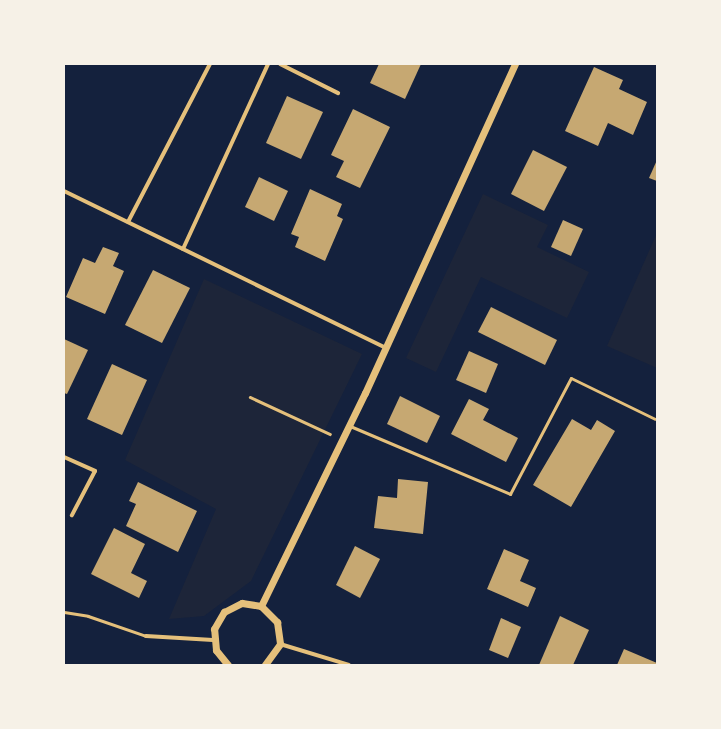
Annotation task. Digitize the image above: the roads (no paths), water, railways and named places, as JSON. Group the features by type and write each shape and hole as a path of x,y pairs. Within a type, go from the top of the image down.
{"street":[{"path":"128,222 210,64"},
{"path":"184,249 268,64"},
{"path":"280,64 338,93"},
{"path":"261,606 349,426 515,64"},
{"path":"64,191 384,347"},
{"path":"64,457 95,471 72,514"},
{"path":"228,665 216,650 213,640 216,625 224,612 242,603 261,606 277,622 280,644 265,665"},
{"path":"146,636 213,640"},
{"path":"280,644 349,665"}],"lane":[{"path":"349,426 510,494 571,378 655,419"},
{"path":"64,612 146,636"}]}
